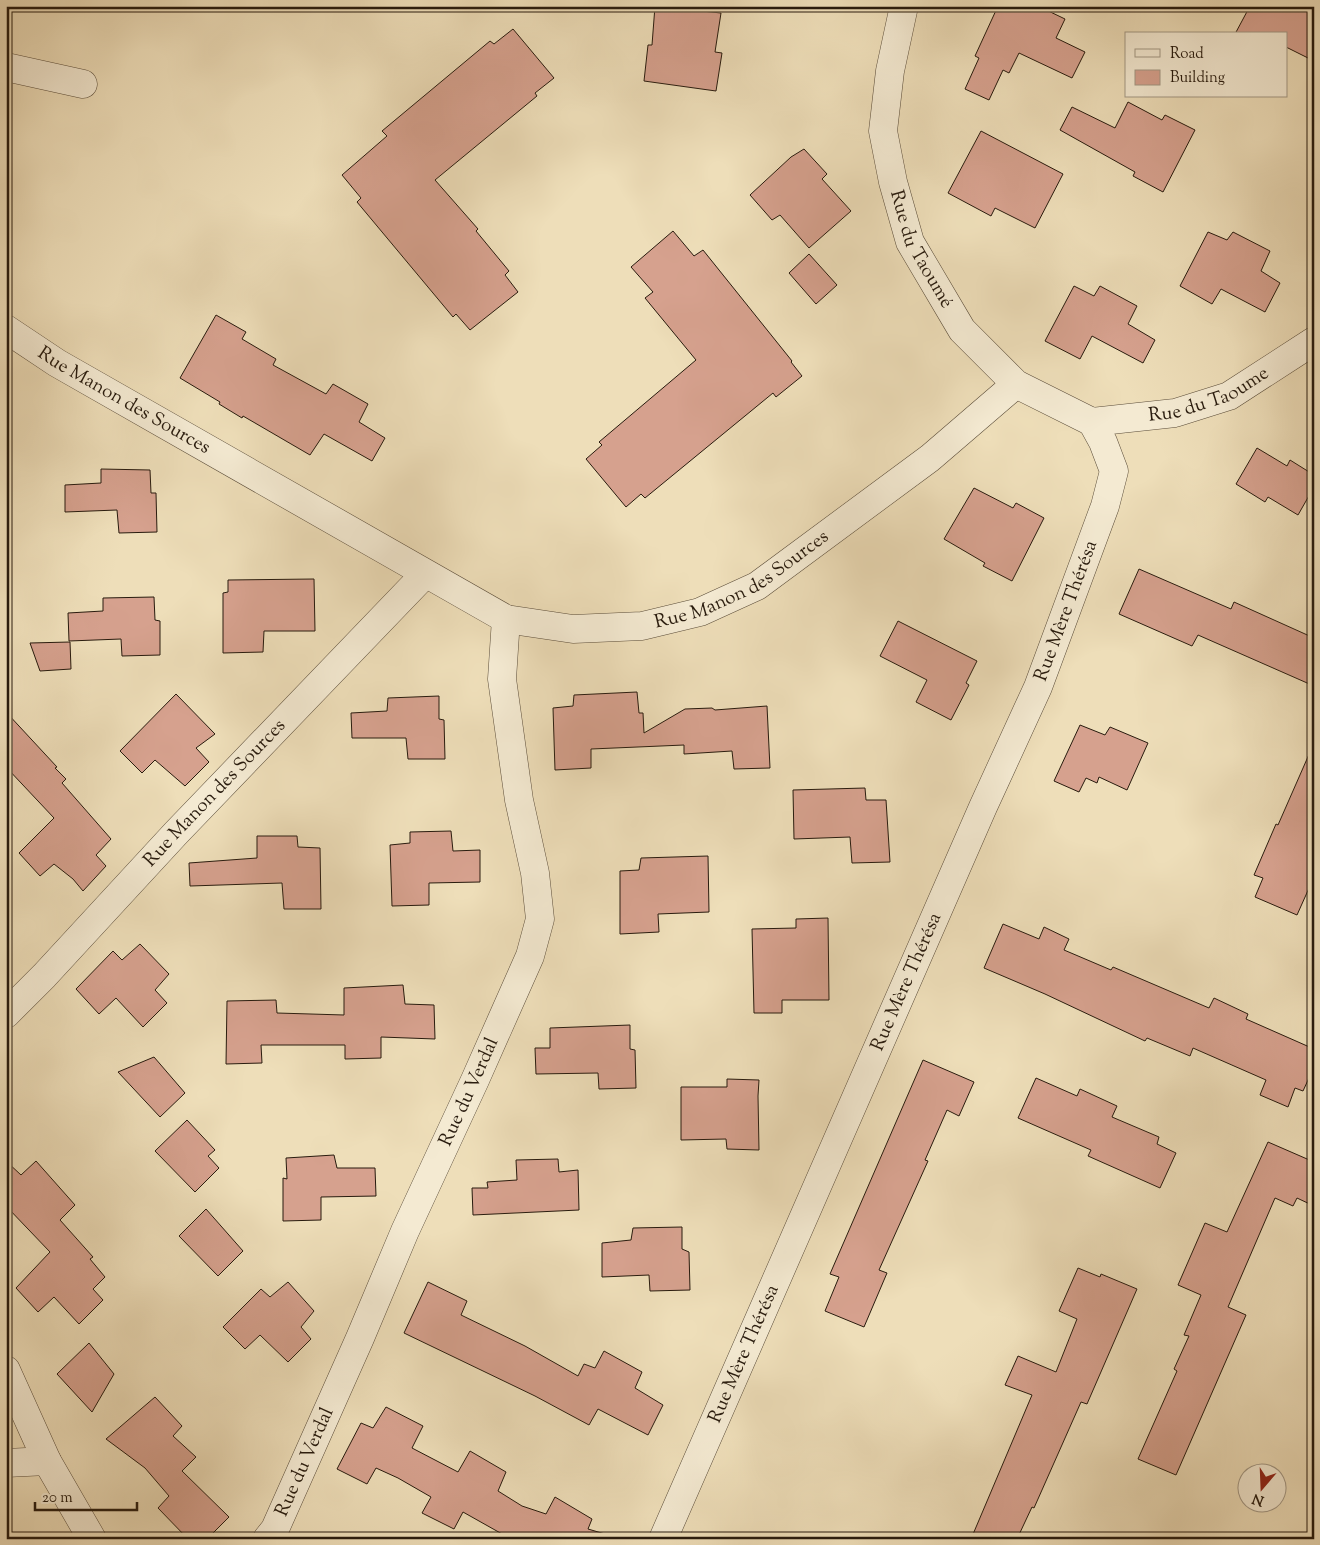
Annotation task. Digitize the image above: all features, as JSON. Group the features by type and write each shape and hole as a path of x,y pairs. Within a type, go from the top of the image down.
{"street":[{"name":"Rue du Taoumé","path":"904,6 890,71 883,131 893,182 910,242 962,330 1016,384 1092,422"},
{"path":"6,67 83,84"},
{"name":"Rue Manon des Sources","path":"6,329 57,363 506,619 574,629 642,626 700,612 757,586 930,458 1016,384"},
{"name":"Rue du Taoume","path":"1092,422 1175,413 1229,396 1314,341"},
{"name":"Rue Mère Thérésa","path":"663,1539 983,807 1038,687 1105,506 1114,471 1103,442 1092,422"},
{"name":"Rue Manon des Sources","path":"6,1014 44,976 176,833 425,574"},
{"name":"Rue du Verdal","path":"267,1539 275,1529 360,1338 405,1231 476,1080 526,965 540,919 535,872 519,800 502,679 506,619"},
{"path":"6,1370 48,1461 92,1539"},
{"path":"6,1463 48,1461"}],"building":[{"path":"655,6 721,13 715,52 722,53 716,91 644,81 648,45 652,45"},
{"path":"998,6 1038,6 1065,19 1056,38 1085,52 1072,78 1019,53 1009,73 1003,70 989,100 965,89 979,58 975,56"},
{"path":"1250,6 1314,6 1314,61 1288,48 1288,32 1236,32"},
{"path":"513,29 554,78 535,93 537,96 435,180 478,229 476,231 509,271 505,275 518,292 470,330 456,314 453,317 357,202 361,198 342,175 387,136 382,131 490,41 494,44"},
{"path":"1128,102 1162,120 1165,115 1195,130 1163,192 1133,176 1135,172 1060,130 1072,107 1115,128"},
{"path":"981,131 1063,174 1035,228 995,208 991,216 948,193"},
{"path":"804,149 827,174 822,179 851,211 809,248 780,215 772,220 750,195 791,157"},
{"path":"673,231 694,256 703,250 802,376 776,397 773,393 645,498 641,494 626,507 586,459 602,445 599,442 696,360 645,298 653,292 631,267"},
{"path":"1208,232 1227,240 1233,232 1270,251 1261,271 1280,283 1265,312 1221,289 1212,304 1180,286"},
{"path":"809,254 837,285 816,304 789,273"},
{"path":"1074,286 1094,296 1100,286 1137,306 1128,324 1155,340 1143,363 1092,336 1080,359 1045,341"},
{"path":"216,315 246,332 242,339 276,359 273,365 326,394 333,384 368,404 359,422 385,438 372,461 324,434 310,455 243,416 242,418 219,404 220,402 180,378"},
{"path":"1257,448 1287,466 1290,460 1314,475 1314,487 1298,515 1268,497 1265,502 1236,484"},
{"path":"101,469 150,470 151,493 156,493 157,532 119,533 117,510 65,512 65,485 101,483"},
{"path":"974,488 1013,508 1016,503 1044,518 1012,581 983,566 985,563 944,539"},
{"path":"1139,569 1231,609 1234,602 1314,638 1314,686 1198,635 1192,646 1119,614"},
{"path":"314,579 315,631 264,631 263,652 223,653 223,593 228,592 228,580"},
{"path":"154,597 155,620 160,621 160,655 122,656 121,639 69,641 68,613 103,611 103,598"},
{"path":"898,621 977,661 966,683 969,685 951,720 916,702 927,680 880,656"},
{"path":"70,642 71,669 40,671 30,643"},
{"path":"637,692 639,713 643,713 644,733 685,709 712,708 715,710 767,706 770,768 734,769 732,751 684,754 684,745 591,749 591,768 555,770 553,708 573,706 574,695"},
{"path":"176,694 215,734 196,748 209,762 185,786 155,760 142,773 120,751"},
{"path":"439,696 439,719 444,720 445,759 408,759 406,738 352,738 351,713 387,711 388,698"},
{"path":"6,712 57,767 55,768 66,779 62,783 111,839 96,855 106,866 83,891 73,879 54,864 40,876 19,853 54,818 6,767"},
{"path":"1080,725 1105,735 1110,727 1148,743 1127,790 1099,777 1097,783 1086,778 1079,792 1054,781"},
{"path":"1314,743 1314,877 1297,915 1255,897 1263,878 1254,875"},
{"path":"865,788 866,800 886,800 890,862 852,863 850,837 794,839 793,790"},
{"path":"451,831 453,851 480,850 480,882 429,883 429,905 392,906 390,845 410,843 410,832"},
{"path":"257,836 297,836 298,847 320,848 321,909 284,909 282,883 190,886 189,863 257,858"},
{"path":"708,856 709,912 658,914 659,932 620,934 620,871 639,870 641,858"},
{"path":"828,918 829,1000 782,1000 782,1013 754,1013 752,929 796,928 796,919"},
{"path":"1003,924 1039,939 1044,927 1069,939 1064,950 1111,970 1113,967 1209,1008 1214,998 1248,1014 1246,1019 1314,1049 1314,1067 1303,1091 1295,1088 1288,1107 1260,1095 1266,1080 1193,1048 1190,1056 1147,1038 1145,1041 1045,994 984,968"},
{"path":"140,944 169,974 155,990 167,1003 143,1027 116,998 99,1014 76,989 113,951 122,960"},
{"path":"403,985 405,1004 434,1005 435,1039 381,1037 381,1058 345,1059 345,1045 261,1045 262,1063 226,1064 227,1001 276,1000 277,1013 344,1015 344,988"},
{"path":"630,1025 630,1049 635,1050 636,1088 599,1089 598,1073 536,1074 535,1048 550,1048 550,1028"},
{"path":"154,1057 185,1093 160,1117 118,1072"},
{"path":"923,1060 974,1082 959,1116 947,1110 925,1160 928,1161 879,1270 887,1273 864,1327 825,1311 839,1277 830,1274"},
{"path":"1036,1078 1077,1096 1080,1089 1117,1106 1112,1117 1159,1137 1157,1144 1176,1153 1160,1188 1088,1156 1091,1150 1018,1118"},
{"path":"727,1079 759,1080 759,1150 727,1149 726,1139 681,1140 681,1087 727,1087"},
{"path":"187,1120 215,1150 208,1156 219,1168 195,1192 155,1151"},
{"path":"1268,1142 1314,1162 1314,1206 1297,1198 1293,1206 1275,1198 1228,1307 1246,1315 1176,1475 1138,1459 1177,1371 1174,1369 1189,1336 1184,1335 1201,1295 1178,1285 1205,1223 1227,1232"},
{"path":"334,1155 337,1168 375,1168 376,1196 321,1197 321,1220 283,1221 283,1178 287,1179 286,1158"},
{"path":"558,1159 559,1172 578,1170 579,1210 473,1215 472,1188 488,1188 487,1182 517,1180 516,1160"},
{"path":"6,1161 21,1175 36,1161 75,1205 60,1220 93,1257 90,1259 105,1277 93,1289 103,1300 79,1324 54,1297 38,1312 16,1288 50,1252 6,1206"},
{"path":"206,1209 243,1251 218,1276 179,1236"},
{"path":"682,1227 682,1249 689,1252 690,1290 650,1291 649,1275 602,1277 602,1243 631,1240 633,1228"},
{"path":"1078,1268 1100,1277 1101,1274 1137,1289 1087,1404 1081,1402 1034,1508 1032,1507 1017,1539 971,1539 1032,1395 1005,1385 1018,1356 1056,1372 1077,1319 1059,1311"},
{"path":"288,1282 314,1311 301,1327 311,1339 288,1362 260,1335 245,1349 223,1327 261,1289 270,1297"},
{"path":"428,1282 467,1301 461,1315 525,1346 578,1376 584,1364 595,1368 604,1351 642,1372 635,1388 663,1405 648,1435 598,1409 589,1425 535,1396 404,1333"},
{"path":"89,1343 114,1374 92,1412 57,1374"},
{"path":"155,1397 182,1426 173,1436 196,1457 182,1471 229,1517 207,1539 188,1539 158,1508 169,1496 145,1468 106,1439"},
{"path":"386,1407 423,1426 412,1448 458,1472 470,1451 506,1472 498,1491 522,1506 546,1514 555,1497 592,1519 588,1529 605,1534 604,1539 511,1539 463,1512 454,1529 422,1513 431,1497 398,1478 376,1468 367,1484 337,1469 361,1423 373,1428"}]}
